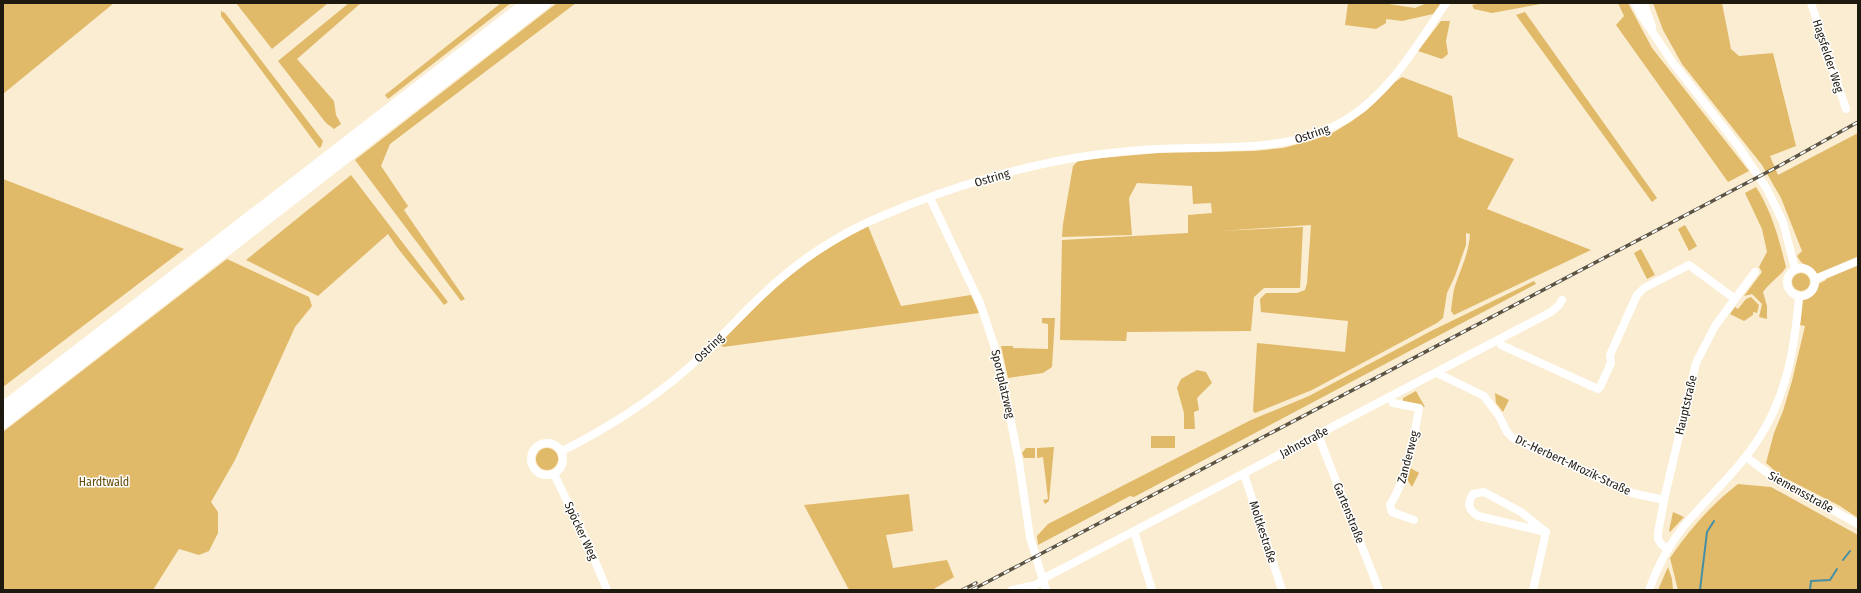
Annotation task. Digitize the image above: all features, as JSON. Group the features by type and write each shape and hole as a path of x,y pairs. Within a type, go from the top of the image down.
{"highway":[{"path":"3,408 527,3"},
{"path":"3,423 545,3"}],"street":[{"name":"Ostring","path":"562,451 623,416 668,384 709,349 763,293 804,260 863,224 930,198 1010,172 1072,158 1132,150 1253,147 1284,143 1312,136 1350,117 1368,103 1396,73 1446,3"},
{"path":"1635,3 1641,15 1673,63 1739,147 1767,189 1783,222 1795,269"},
{"path":"1644,3 1657,39"},
{"name":"Hagsfelder Weg","path":"1811,3 1846,109"},
{"name":"Sportplatzweg","path":"930,198 980,303 998,357 1019,462 1029,530 1033,549 1046,590"},
{"path":"1814,279 1858,261"},
{"path":"1498,340 1501,345 1598,389 1611,363 1610,355 1637,295 1644,288 1689,265 1735,299"},
{"path":"1805,268 1810,271 1814,279 1813,290 1804,296 1799,296 1791,292 1787,284 1788,275 1795,269 1805,268"},
{"name":"Hauptstraße","path":"1668,548 1661,544 1658,539 1664,500 1696,363 1708,337 1755,272"},
{"path":"1649,590 1668,548 1683,527 1746,457 1772,417 1782,394 1787,376 1796,330 1799,296"},
{"name":"Jahnstraße","path":"1012,590 1036,585 1050,575 1552,312 1559,306 1562,300"},
{"name":"Dr.-Herbert-Mrozik-Straße","path":"1437,373 1484,396 1499,416 1507,432 1513,438 1632,493 1664,500"},
{"name":"Zanderweg","path":"1390,397 1393,403 1419,408 1410,457 1398,492 1390,505 1392,512 1414,520"},
{"name":"Gartenstraße","path":"1318,435 1380,590"},
{"path":"544,442 555,444 562,451 563,461 558,471 554,474 544,475 535,470 531,461 532,451 539,444 544,442"},
{"name":"Siemensstraße","path":"1746,457 1776,479 1858,524"},
{"name":"Spöcker Weg","path":"554,474 588,544 606,590"},
{"name":"Moltkestraße","path":"1244,474 1282,590"},
{"path":"1484,492 1521,512 1546,532 1478,516 1472,513 1469,506 1469,500 1473,494 1484,492"},
{"path":"1134,531 1152,590"},
{"path":"1533,590 1546,532"}],"green space":[{"path":"3,3 114,3 3,94"},
{"path":"236,3 328,3 272,49"},
{"path":"349,3 361,3 297,59 334,101 336,115 341,124 334,129 326,123 278,61"},
{"path":"501,3 511,3 388,99 385,95"},
{"path":"557,3 576,3 390,144 381,166 408,206 404,210 465,299 461,301 355,160"},
{"path":"1348,3 1382,3 1415,8 1427,3 1441,3 1433,14 1402,21 1386,19 1386,23 1376,29 1345,25"},
{"path":"1483,3 1546,3 1492,13 1474,9 1472,5"},
{"path":"1618,3 1628,3 1652,48 1749,171 1728,182 1616,25 1624,16"},
{"path":"1653,3 1722,3 1731,49 1739,56 1773,53 1796,146 1770,156 1778,175 1858,133 1858,518 1840,506 1781,476 1766,463 1774,433 1783,411 1792,381 1805,326 1800,325 1803,300 1820,283 1826,280 1823,273 1817,274 1801,262 1797,256 1802,251 1781,198 1762,165 1682,64 1663,30"},
{"path":"221,11 225,13 323,141 321,147 319,148 221,16"},
{"path":"1525,12 1657,198 1652,202 1516,15"},
{"path":"1441,21 1450,21 1446,41 1448,54 1442,59 1418,51"},
{"path":"1402,77 1452,96 1458,137 1514,159 1487,209 1591,250 1454,315 1451,311 1455,286 1469,241 1470,234 1466,233 1466,245 1447,293 1443,318 1437,323 1312,390 1255,413 1253,411 1257,343 1345,352 1348,321 1261,312 1260,299 1266,293 1297,293 1305,290 1307,283 1311,225 1219,231 1303,227 1300,288 1264,288 1254,297 1251,331 1127,332 1126,341 1060,340 1062,240 1188,233 1188,215 1212,213 1211,203 1193,204 1192,186 1137,183 1129,198 1132,235 1062,237 1073,166 1079,160 1158,153 1254,151 1283,148 1331,134 1367,110"},
{"path":"351,175 448,302 444,305 388,234 318,296 246,260"},
{"path":"3,179 184,249 3,387"},
{"path":"1756,187 1771,216 1786,267 1763,292 1767,306 1767,319 1759,317 1762,304 1752,294 1744,296 1762,272 1759,267 1767,252 1762,229 1745,193"},
{"path":"1685,225 1697,246 1689,251 1678,229"},
{"path":"868,226 901,306 971,295 979,313 723,347 721,345 722,340 758,304 804,264 840,241"},
{"path":"1641,249 1655,275 1647,279 1634,253"},
{"name":"Hardtwald","path":"227,259 309,297 312,306 295,327 235,460 211,502 218,512 218,533 209,551 199,555 179,549 153,590 3,590 3,432"},
{"path":"1797,273 1805,273 1810,278 1808,289 1805,291 1797,291 1792,286 1792,278"},
{"path":"1534,281 1536,284 1134,497 1130,496 1038,545 1037,536 1048,524 1251,420 1309,396 1433,330"},
{"path":"1751,297 1759,305 1757,313 1753,312 1753,315 1744,321 1730,314 1735,307 1738,309 1746,299"},
{"path":"1042,318 1055,318 1052,367 1043,373 1008,378 1001,346 1013,346 1013,348 1048,349 1048,324 1042,323"},
{"path":"1197,370 1206,372 1212,383 1197,398 1199,410 1194,412 1195,429 1184,429 1184,413 1177,388 1181,379"},
{"path":"1416,391 1425,407 1403,403 1403,398"},
{"path":"1495,393 1509,400 1503,412 1496,403"},
{"path":"1151,436 1175,436 1175,448 1151,448"},
{"path":"1054,447 1049,501 1045,504 1043,500 1048,499 1043,457 1037,458 1037,448"},
{"path":"547,448 555,451 558,459 555,467 547,470 539,467 536,459 539,451"},
{"path":"1026,448 1035,448 1035,458 1024,458 1022,453"},
{"path":"1409,467 1419,473 1412,487 1406,478"},
{"path":"1738,484 1771,487 1858,535 1858,590 1678,590 1670,558 1701,518"},
{"path":"909,494 913,531 886,535 893,568 947,560 954,577 932,590 851,590 848,588 804,505"},
{"path":"1673,512 1684,517 1670,532 1669,531"},
{"path":"1668,567 1672,579 1673,590 1658,590"}],"waterway":[{"path":"1700,590 1707,532 1714,521"},
{"path":"1843,560 1850,551"},
{"path":"1810,590 1811,581 1830,580 1837,569"}],"railway":[{"path":"972,590 1779,166 1858,122"},
{"path":"962,590 976,583"}]}
